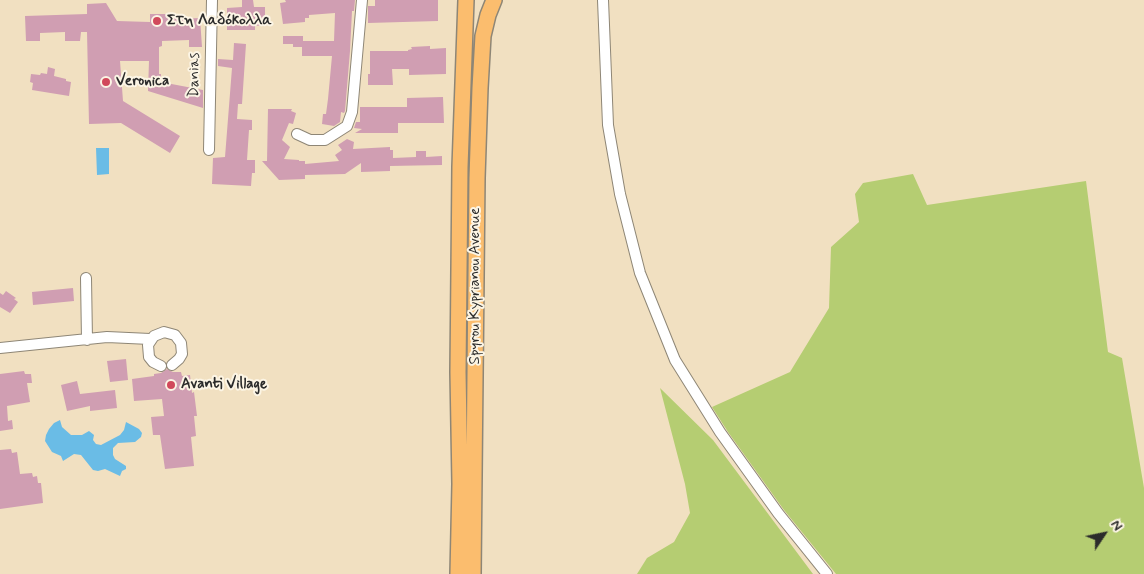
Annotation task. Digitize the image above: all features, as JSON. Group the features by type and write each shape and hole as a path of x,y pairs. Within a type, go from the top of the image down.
{"main road":[{"name":"Spyrou Kyprianou Avenue","path":"458,574 460,484 458,372 460,167 466,0"},
{"name":"Spyrou Kyprianou Avenue","path":"473,574 479,115 482,36 494,0"}],"street":[{"name":"Danias","path":"209,150 212,0"},
{"path":"297,134 310,140 325,140 347,126 352,112 362,0"},
{"path":"603,0 608,125 620,194 640,273 674,360 720,432 778,513 826,574"},
{"path":"86,278 87,340"},
{"path":"161,366 153,362 149,357 148,351 150,340 164,332 170,332 181,343 182,354 172,365"},
{"path":"0,348 87,340 107,336 150,340"}],"green space":[{"path":"913,174 927,205 1086,181 1108,352 1122,358 1144,488 1144,574 836,574 784,510 712,407 790,372 829,308 831,247 859,222 855,194 863,183"},
{"path":"660,388 713,440 813,574 637,574 647,558 674,542 690,513 685,484"}],"water":[{"path":"96,148 109,148 109,174 97,175"},
{"path":"60,420 62,427 71,435 82,435 89,431 94,435 93,440 96,444 101,445 120,435 124,430 126,422 139,429 142,433 141,437 135,442 118,443 113,448 115,459 126,466 126,469 122,471 120,476 105,469 93,470 81,455 74,454 63,461 61,456 52,452 45,441 46,435 54,423"}],"building":[{"path":"242,0 253,0 254,7 265,7 265,25 255,26 255,30 227,30 227,8 242,7"},
{"path":"285,0 355,0 354,11 352,11 345,111 344,113 341,112 340,122 334,126 322,124 323,114 326,114 332,56 302,56 302,47 293,47 293,44 283,44 283,36 303,36 303,41 334,41 335,13 309,15 309,18 305,18 305,22 283,24 280,3 286,2"},
{"path":"375,0 438,0 438,21 368,23 368,6 375,6"},
{"path":"106,3 117,21 150,22 150,14 172,14 172,17 177,17 177,19 200,18 202,47 189,47 189,40 162,41 162,46 159,47 159,74 161,74 161,82 203,90 203,108 148,91 149,61 120,61 123,101 180,136 170,153 121,123 89,124 87,32 81,32 80,41 65,41 65,32 40,33 40,41 26,41 25,16 87,14 87,4"},
{"path":"234,43 246,44 242,104 238,104 237,119 252,120 252,130 249,130 247,160 255,160 255,173 252,173 251,186 212,184 213,158 225,157 232,68 218,66 218,59 233,60"},
{"path":"430,46 430,49 446,48 446,74 409,75 409,69 392,69 393,85 368,85 370,51 408,51 412,49 411,47"},
{"path":"48,67 55,69 54,76 71,82 69,96 32,90 31,74 47,74"},
{"path":"443,97 444,123 398,123 398,133 355,133 362,129 354,128 356,122 360,122 360,107 407,107 407,98"},
{"path":"268,109 292,109 291,111 296,113 293,124 289,123 282,140 290,147 284,159 305,161 305,164 339,161 335,155 342,150 338,145 347,139 354,142 353,149 390,147 390,150 393,150 393,158 416,157 416,151 426,151 426,157 442,156 442,165 390,166 390,171 361,172 361,163 345,174 305,175 305,179 279,180 262,161 267,161"},
{"path":"73,288 74,301 33,305 32,292"},
{"path":"6,291 16,298 14,299 18,302 10,313 0,307 0,293 3,295"},
{"path":"126,359 128,380 110,382 107,361"},
{"path":"167,369 173,372 181,372 182,376 190,375 197,416 194,416 196,436 191,437 194,466 165,469 160,435 153,435 151,417 164,416 162,399 134,401 132,379 154,376 154,374 161,373"},
{"path":"24,371 25,374 31,374 32,383 27,383 30,402 7,406 8,421 12,420 13,429 0,431 0,374"},
{"path":"77,381 80,394 115,390 117,408 90,411 90,406 67,411 61,385"},
{"path":"11,449 12,453 17,452 20,474 32,473 33,477 37,476 38,483 41,483 43,503 0,509 0,450"}],"place":[{"name":"Στη Λαδόκολλα","path":"157,21"},
{"name":"Veronica","path":"106,82"},
{"name":"Avanti Village","path":"171,385"}]}
